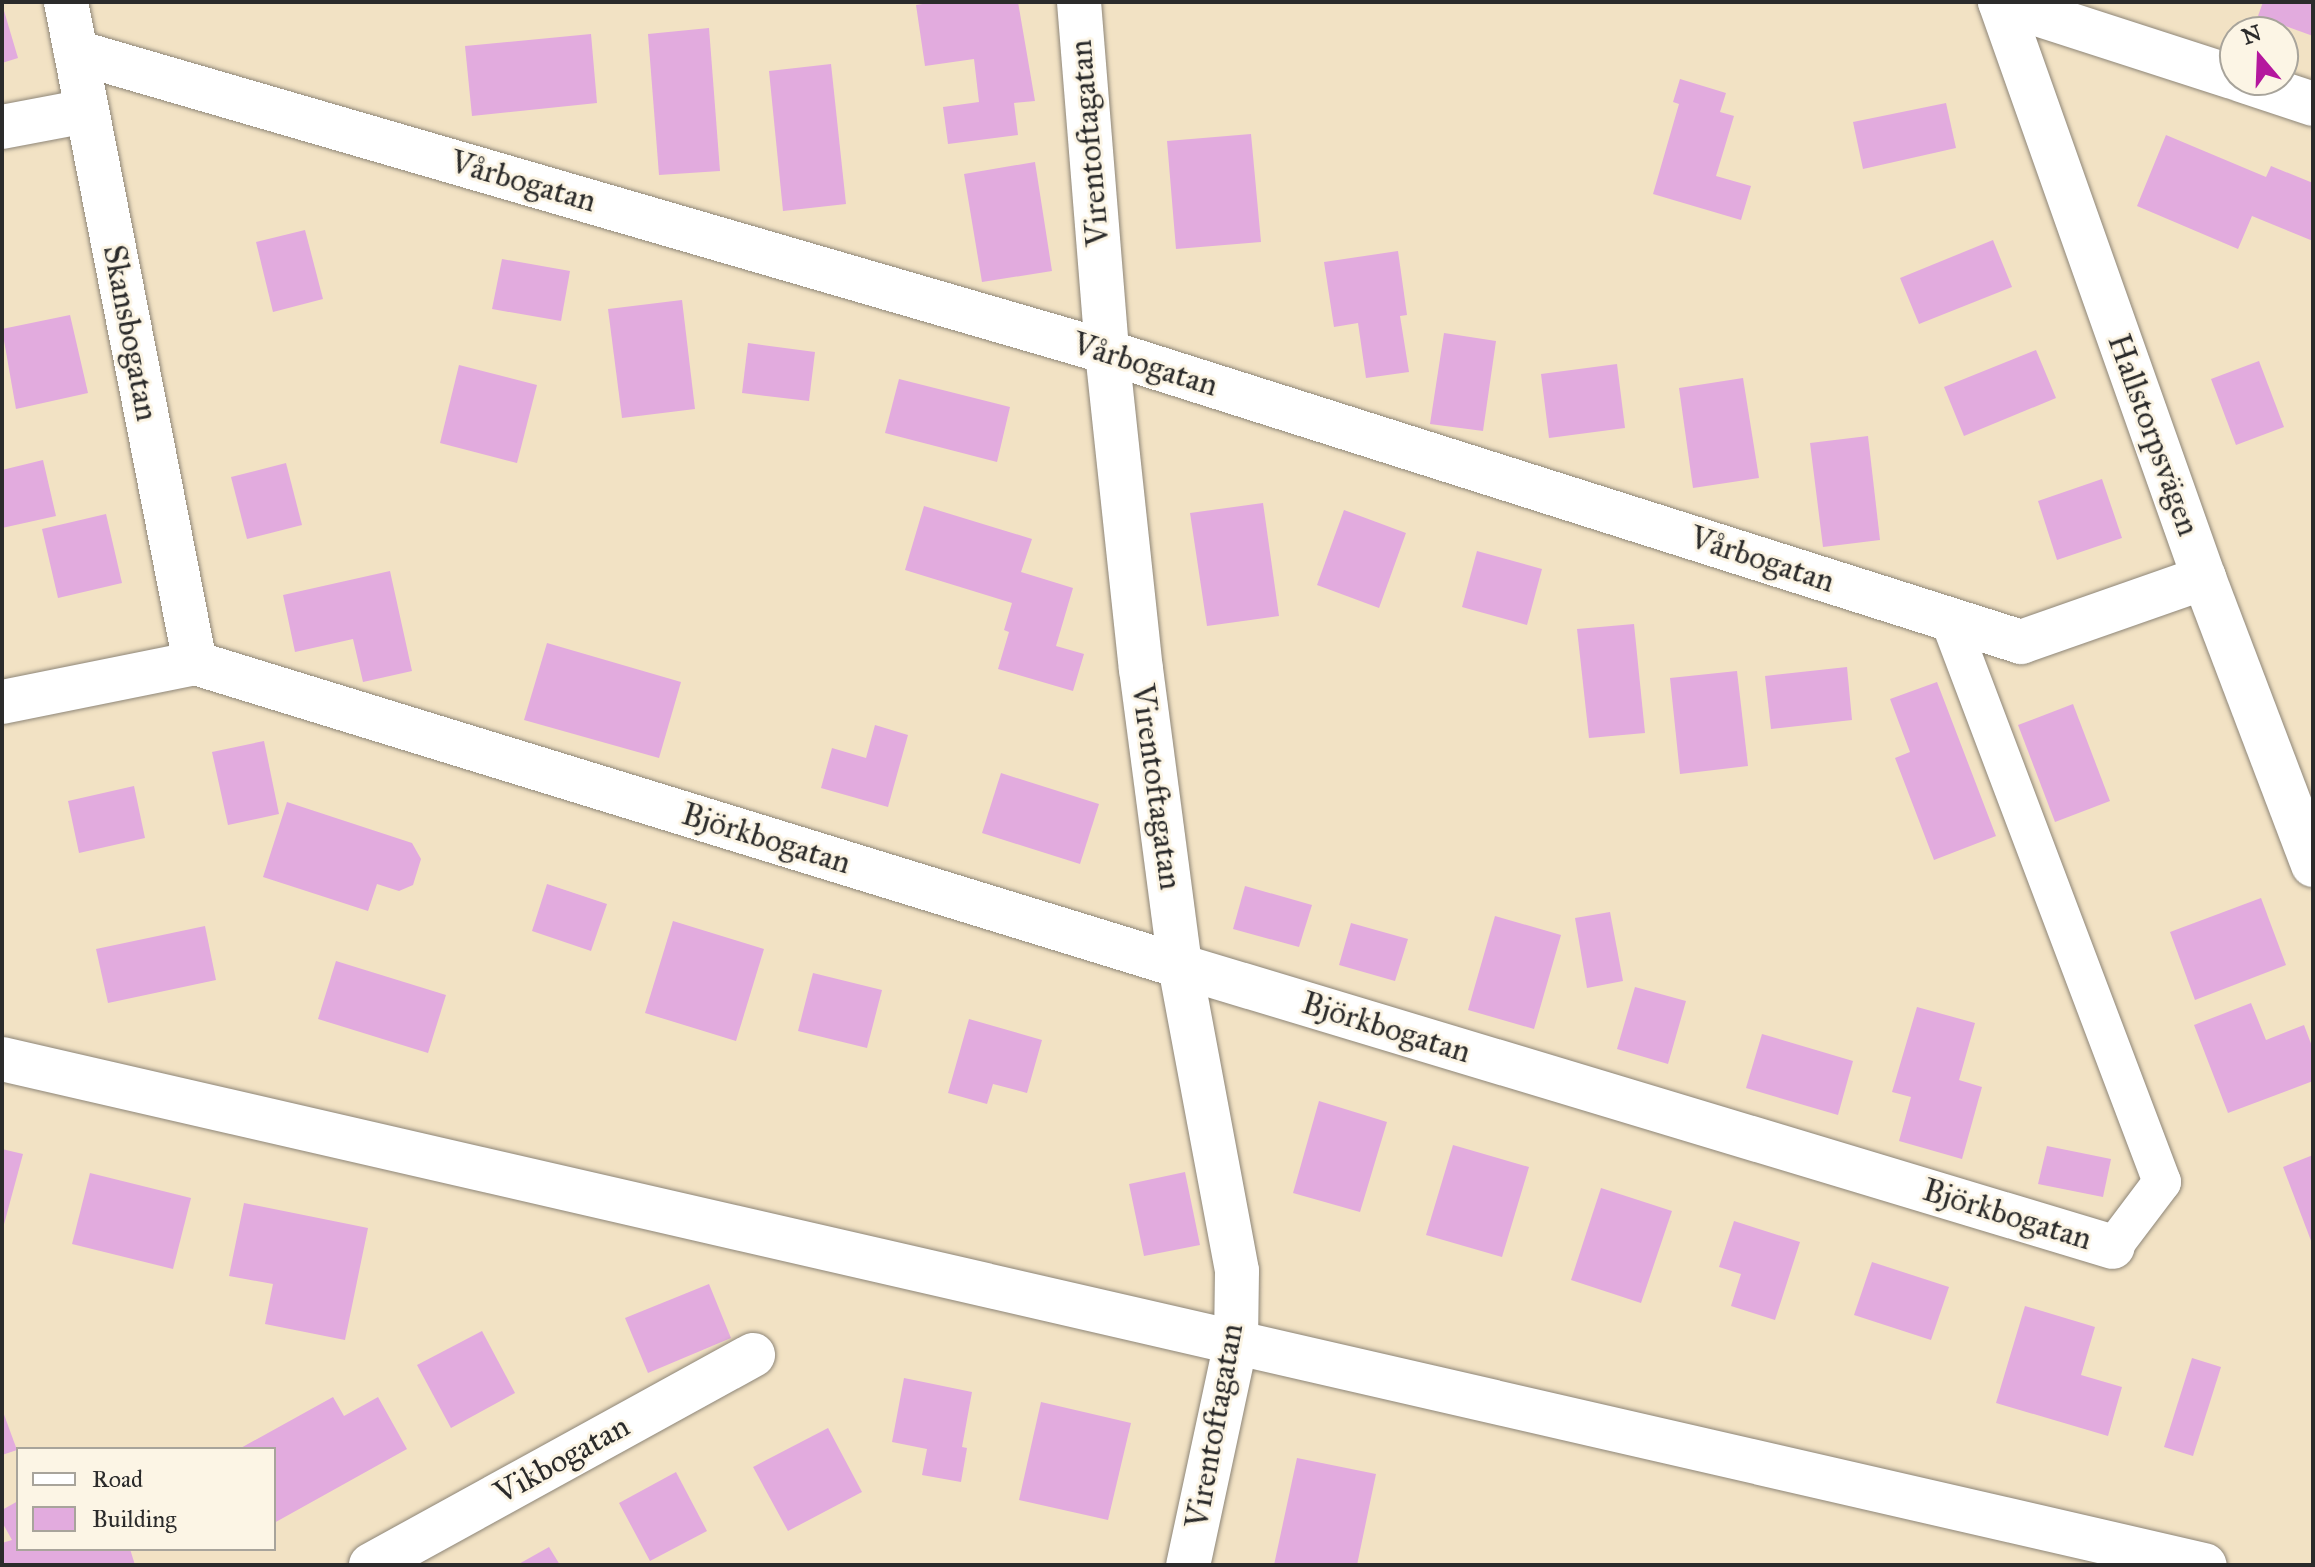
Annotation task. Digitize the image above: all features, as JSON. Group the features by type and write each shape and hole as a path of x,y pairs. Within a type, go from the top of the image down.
{"street":[{"name":"Skansbogatan","path":"66,2 195,663"},
{"name":"Virentoftagatan","path":"1079,2 1107,352 1141,669 1180,966 1237,1271 1236,1342 1188,1565"},
{"path":"2000,2 2219,73"},
{"name":"Hallstorpsvägen","path":"2000,2 2204,578 2313,865"},
{"name":"Vårbogatan","path":"76,52 1107,352 2021,642 2204,578"},
{"path":"2289,96 2313,104"},
{"path":"2,127 87,111"},
{"name":"Björkbogatan","path":"2,702 195,663 1180,966 2113,1247 2162,1182 1949,619"},
{"path":"2,1059 2205,1565"},
{"name":"Vikbogatan","path":"371,1565 753,1355"}],"building":[{"path":"936,2 1018,2 1035,101 1014,103 1018,135 948,144 943,107 979,102 974,59 925,66 916,5"},
{"path":"2263,2 2313,2 2313,36 2299,31 2299,16 2258,16"},
{"path":"2,4 18,58 2,63"},
{"path":"709,28 720,171 659,175 648,34"},
{"path":"591,34 597,103 472,116 465,46"},
{"path":"831,64 846,204 783,211 769,71"},
{"path":"1680,79 1726,93 1720,112 1734,116 1716,176 1751,186 1741,220 1653,194 1679,104 1673,102"},
{"path":"1946,103 1956,148 1863,169 1853,122"},
{"path":"1251,134 1261,242 1176,249 1167,141"},
{"path":"2166,135 2266,177 2271,166 2313,183 2313,241 2252,216 2238,249 2137,206"},
{"path":"1035,162 1052,271 982,282 964,174"},
{"path":"305,230 323,299 273,312 256,242"},
{"path":"1993,240 2012,287 1919,324 1900,278"},
{"path":"1398,251 1407,315 1400,316 1409,372 1366,378 1358,323 1334,327 1324,262"},
{"path":"502,259 570,271 561,321 492,309"},
{"path":"682,300 695,409 622,418 608,309"},
{"path":"70,315 88,393 16,409 2,329"},
{"path":"1444,333 1496,341 1483,431 1430,424"},
{"path":"748,343 815,352 809,401 742,393"},
{"path":"2036,350 2056,398 1964,436 1944,387"},
{"path":"2259,361 2284,427 2236,445 2211,379"},
{"path":"1617,364 1625,428 1549,438 1541,374"},
{"path":"459,365 537,385 517,463 440,443"},
{"path":"1743,378 1759,478 1693,488 1679,388"},
{"path":"899,379 1010,407 997,462 885,433"},
{"path":"1868,436 1880,540 1823,547 1810,443"},
{"path":"43,460 56,516 2,528 2,470"},
{"path":"286,463 302,525 247,539 231,477"},
{"path":"2102,479 2122,538 2057,560 2038,501"},
{"path":"1263,503 1279,616 1207,626 1190,513"},
{"path":"924,506 1032,539 1021,572 1073,588 1056,646 1084,654 1073,691 998,669 1009,632 1004,630 1012,603 905,570"},
{"path":"1344,510 1406,533 1379,608 1317,585"},
{"path":"106,514 122,583 58,598 42,529"},
{"path":"1477,551 1542,569 1527,625 1462,607"},
{"path":"390,571 412,671 363,682 353,639 295,652 283,595"},
{"path":"1634,624 1645,733 1589,738 1577,629"},
{"path":"547,643 681,682 659,758 524,720"},
{"path":"1847,667 1852,720 1771,729 1765,676"},
{"path":"1737,671 1748,766 1680,774 1670,678"},
{"path":"1937,682 1996,836 1934,860 1895,758 1910,752 1890,699"},
{"path":"2073,704 2110,801 2055,822 2018,725"},
{"path":"875,725 908,735 888,807 821,788 832,748 866,758"},
{"path":"264,741 279,814 228,825 212,752"},
{"path":"1001,773 1099,804 1080,864 982,833"},
{"path":"134,786 145,838 79,853 68,801"},
{"path":"287,802 412,843 421,859 413,885 399,891 377,884 368,911 263,877"},
{"path":"547,884 607,904 591,951 532,931"},
{"path":"1245,886 1312,905 1299,947 1233,929"},
{"path":"2261,898 2286,965 2195,1000 2170,932"},
{"path":"1610,912 1623,981 1587,988 1575,918"},
{"path":"1495,916 1561,935 1534,1029 1468,1010"},
{"path":"673,921 764,949 736,1041 645,1013"},
{"path":"1351,923 1408,939 1395,981 1339,965"},
{"path":"205,926 216,980 108,1003 96,949"},
{"path":"336,961 446,995 428,1053 318,1019"},
{"path":"813,973 882,990 867,1048 798,1031"},
{"path":"1635,987 1686,1001 1668,1064 1617,1049"},
{"path":"2251,1003 2266,1040 2304,1025 2313,1049 2313,1081 2228,1113 2194,1025"},
{"path":"1917,1007 1975,1023 1959,1080 1982,1087 1962,1159 1899,1141 1911,1097 1892,1092"},
{"path":"969,1019 1042,1040 1027,1093 993,1084 987,1104 948,1093"},
{"path":"1762,1034 1853,1061 1838,1115 1746,1088"},
{"path":"1319,1101 1387,1122 1360,1212 1293,1193"},
{"path":"1453,1145 1529,1167 1502,1257 1426,1235"},
{"path":"2047,1146 2111,1159 2103,1197 2038,1184"},
{"path":"2,1149 23,1154 3,1228 2,1228"},
{"path":"2313,1155 2313,1246 2283,1167"},
{"path":"1185,1172 1200,1245 1144,1256 1129,1184"},
{"path":"90,1173 191,1198 173,1269 72,1244"},
{"path":"1601,1188 1672,1211 1641,1303 1571,1280"},
{"path":"244,1203 368,1228 345,1340 265,1324 273,1284 229,1276"},
{"path":"1734,1221 1800,1242 1775,1320 1731,1306 1741,1274 1719,1267"},
{"path":"1872,1262 1949,1287 1931,1340 1854,1315"},
{"path":"709,1284 731,1338 648,1373 625,1318"},
{"path":"2025,1306 2095,1327 2081,1375 2122,1387 2108,1436 1996,1403"},
{"path":"482,1331 515,1393 451,1428 417,1365"},
{"path":"2192,1358 2221,1367 2193,1456 2164,1447"},
{"path":"904,1378 972,1392 962,1447 967,1448 961,1482 922,1475 927,1449 892,1442"},
{"path":"333,1397 344,1416 378,1397 407,1449 276,1522 276,1447 243,1447"},
{"path":"1041,1402 1131,1423 1108,1520 1019,1500"},
{"path":"2,1409 16,1450 2,1455"},
{"path":"828,1428 862,1492 788,1531 753,1467"},
{"path":"1297,1458 1376,1474 1357,1565 1274,1565"},
{"path":"676,1472 707,1531 650,1561 619,1503"},
{"path":"16,1502 16,1551 131,1551 135,1565 2,1565 2,1543 12,1540 2,1522 2,1510"},
{"path":"549,1547 560,1565 517,1565"}]}
